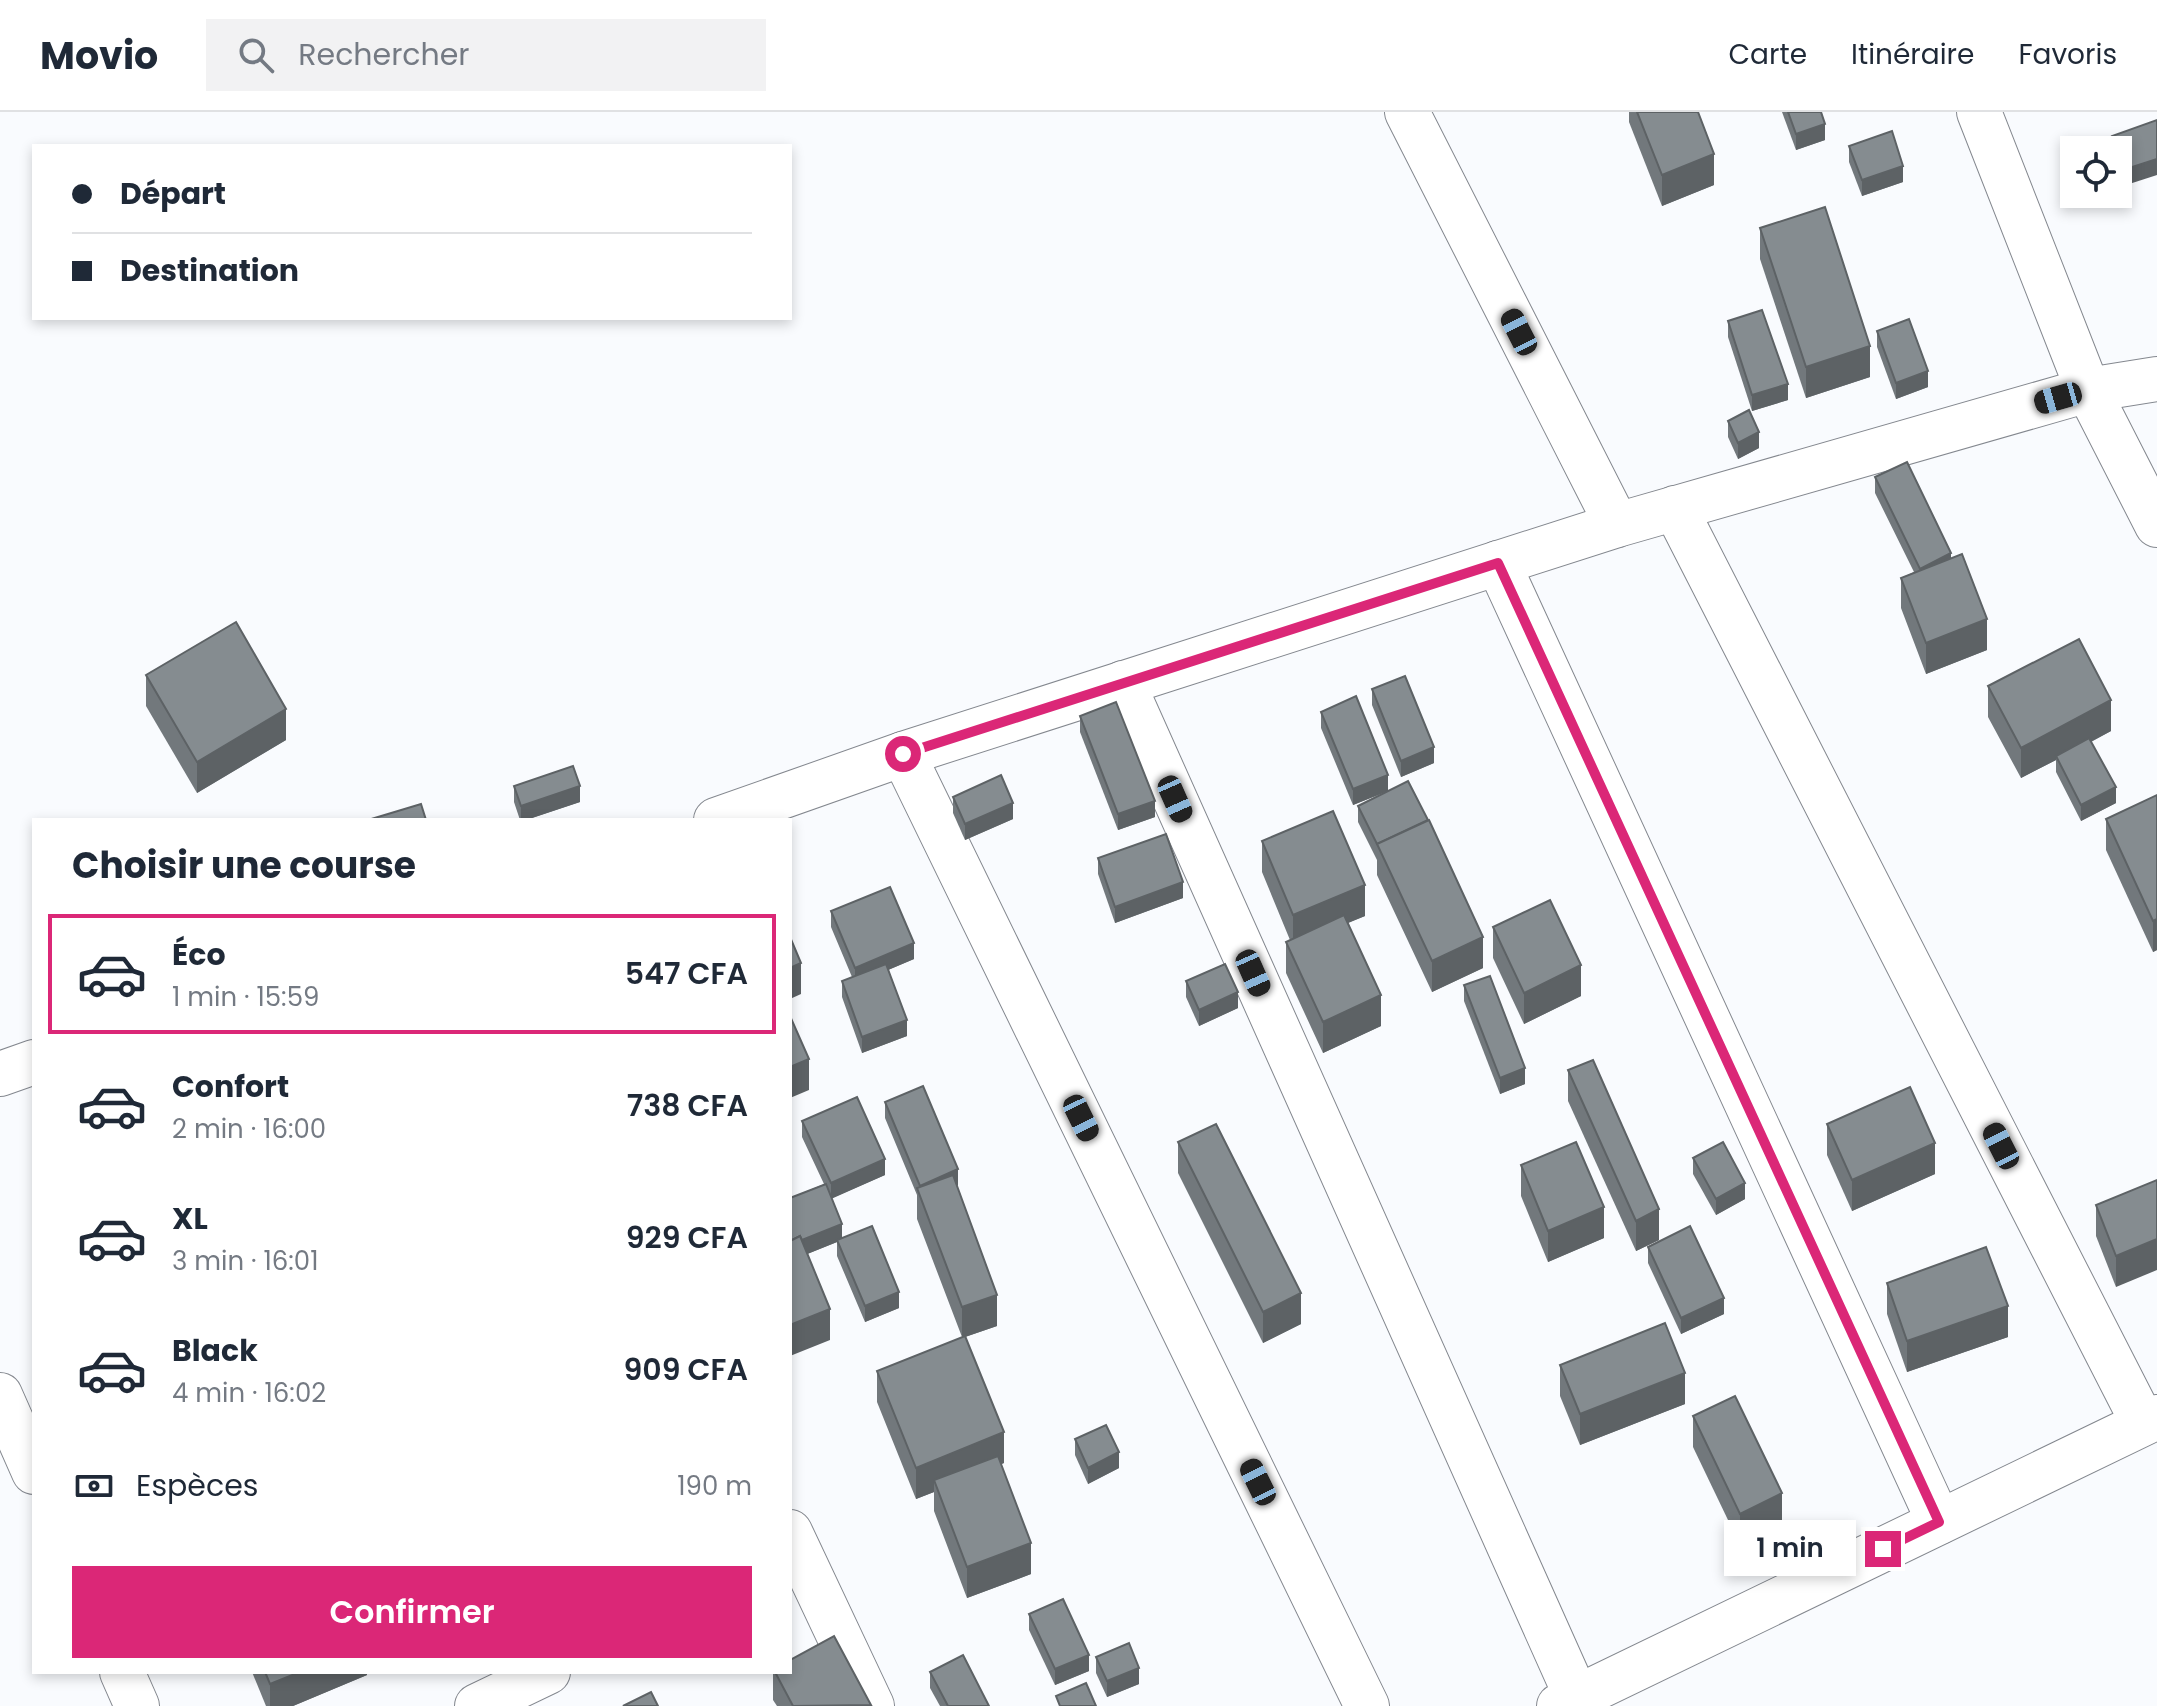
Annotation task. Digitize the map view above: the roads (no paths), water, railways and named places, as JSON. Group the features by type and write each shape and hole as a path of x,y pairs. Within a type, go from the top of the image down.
{"street":[{"path":"1407,112 1617,525"},
{"path":"1979,112 2088,390 2157,525"},
{"path":"722,818 903,754 1617,525 2088,390 2157,379"},
{"path":"1123,683 1568,1702 2150,1420 1675,508"},
{"path":"1498,563 1939,1522"},
{"path":"903,754 1367,1706"},
{"path":"0,1074 32,1063"},
{"path":"0,1395 32,1467"},
{"path":"793,1547 872,1706"},
{"path":"123,1674 137,1706"},
{"path":"477,1706 544,1674"}]}
